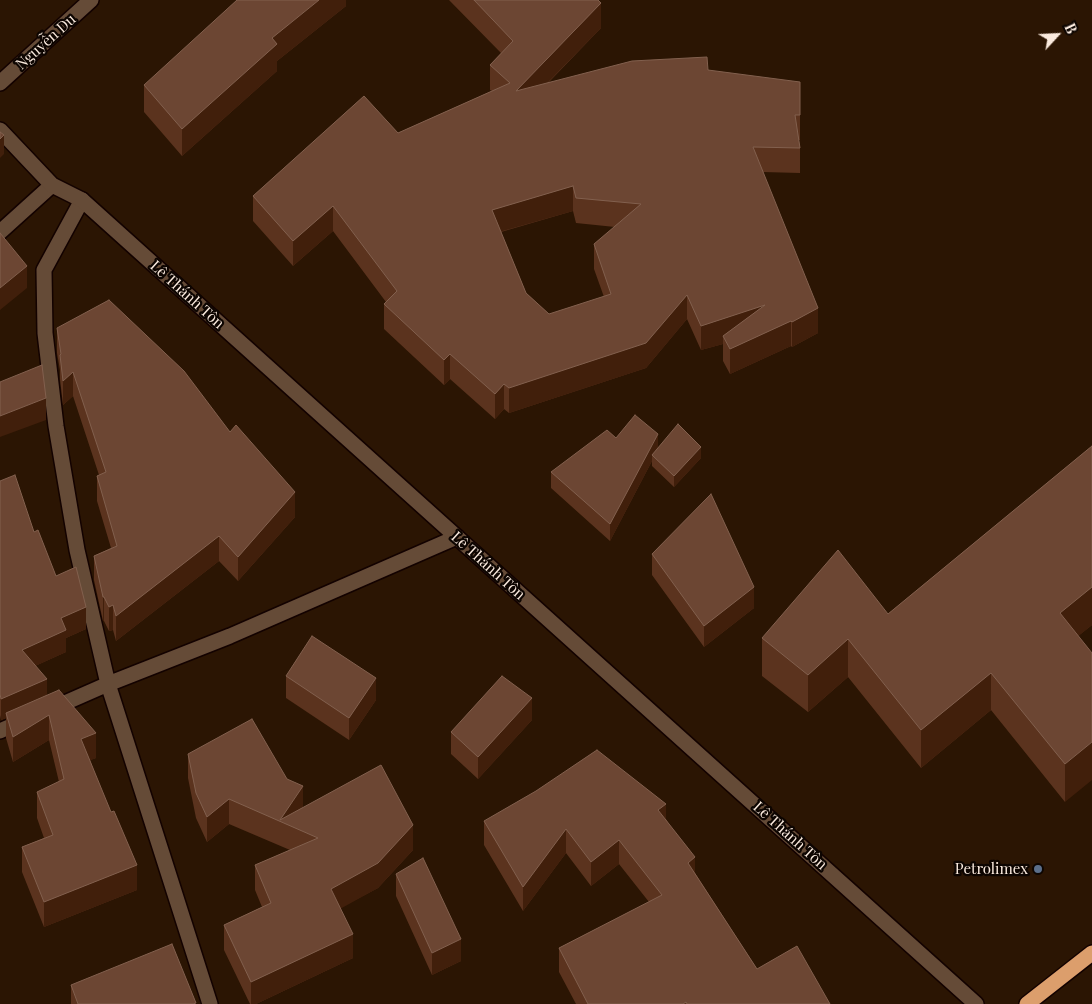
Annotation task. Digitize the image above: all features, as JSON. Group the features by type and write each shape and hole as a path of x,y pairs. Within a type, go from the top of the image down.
{"highway":[{"path":"1027,1004 1092,953"}],"street":[{"name":"Nguyễn Du","path":"0,83 91,0"},
{"name":"Lê Thánh Tôn","path":"0,130 52,185 82,200 976,1004"},
{"path":"0,232 52,185"},
{"path":"82,200 44,270 45,333 56,426 77,550 108,684 210,1004"},
{"path":"0,731 108,684 230,636 457,537"}],"building":[{"path":"237,0 319,0 272,38 277,44 182,129 144,85"},
{"path":"474,0 598,0 601,3 516,91 632,61 707,57 708,70 800,82 800,115 795,115 800,148 753,147 818,308 792,322 730,349 723,336 765,305 701,326 687,295 646,343 509,388 504,384 495,394 450,354 444,360 384,304 397,291 333,206 293,241 253,196 364,96 398,133 510,83 490,65 513,41","holes":["573,186 576,198 641,204 594,244 611,294 549,314 526,293 492,210"]},
{"path":"0,233 27,266 0,288"},
{"path":"109,300 184,371 230,432 236,425 295,492 238,557 219,536 116,616 113,605 109,607 103,597 94,556 117,546 97,476 106,472 73,372 63,381 57,328"},
{"path":"42,365 46,398 0,416 0,382"},
{"path":"635,415 658,434 610,524 551,472 607,430 616,438"},
{"path":"678,424 701,447 674,476 652,455"},
{"path":"1092,446 1092,587 1060,613 1092,653 1092,742 1065,764 991,673 921,730 848,639 808,675 762,638 838,550 888,614"},
{"path":"15,475 34,532 38,530 56,576 76,567 86,607 61,618 66,630 22,650 47,679 1,699 0,481"},
{"path":"711,494 754,587 704,626 652,554"},
{"path":"312,636 376,678 349,718 286,676"},
{"path":"502,676 532,698 478,757 451,732"},
{"path":"59,690 96,733 81,739 111,812 114,811 137,865 44,902 22,847 53,835 37,792 64,779 49,715 13,737 6,713"},
{"path":"252,719 287,779 303,786 280,820 381,765 413,825 378,863 331,889 353,934 251,982 224,925 271,903 255,865 318,838 229,799 207,817 196,793 188,754"},
{"path":"597,750 666,804 658,810 695,857 688,863 757,969 797,946 830,1004 687,1004 686,1002 683,1004 588,1004 559,948 662,895 619,840 591,862 566,829 523,887 484,821 536,791"},
{"path":"423,858 461,939 432,953 396,874"},
{"path":"172,944 196,1003 78,1004 71,985"}],"place":[{"name":"Petrolimex","path":"1038,869"}]}
